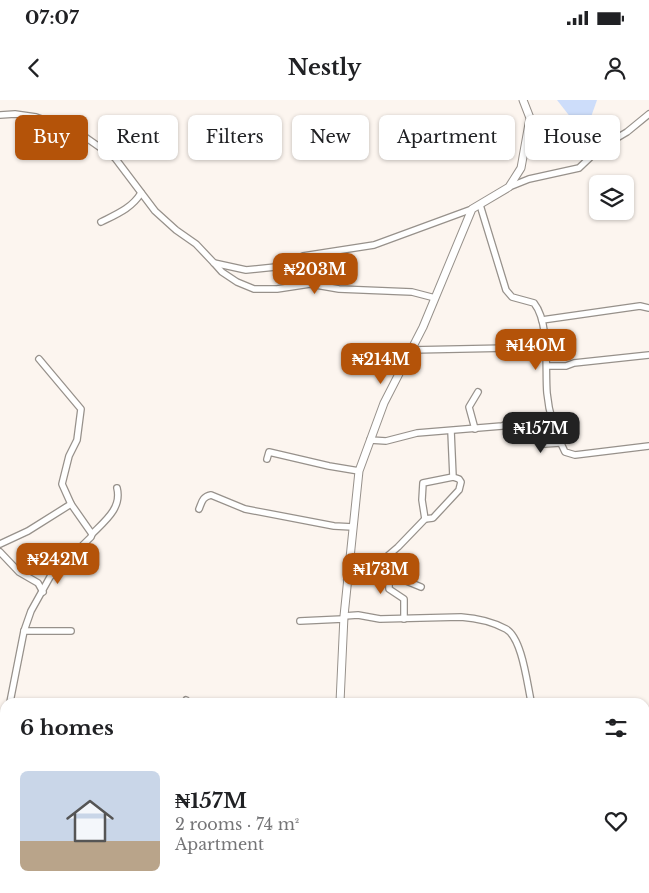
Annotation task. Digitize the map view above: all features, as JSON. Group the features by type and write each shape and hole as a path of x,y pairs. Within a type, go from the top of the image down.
{"street":[{"path":"509,187 521,168 530,118 523,100"},
{"path":"0,115 15,114 36,117 78,132 115,158 155,211 176,230 196,244 222,272 237,282 254,289 278,289 310,284 339,289 412,292 435,298"},
{"path":"214,262 246,270 285,266 304,256 374,245 472,209 509,187 529,179 579,168 600,148 627,132 649,114"},
{"path":"102,222 129,208 141,193"},
{"path":"480,205 506,290 512,297 534,303 542,320 547,366 547,396 552,424 565,452 575,455 649,446"},
{"path":"340,698 347,580 359,471 384,403 435,298 472,209"},
{"path":"542,320 640,306 649,308"},
{"path":"411,350 509,348"},
{"path":"547,366 566,366 574,363 649,355"},
{"path":"39,359 81,409 77,440 69,456 62,484 71,504 92,534"},
{"path":"475,429 469,407 478,392"},
{"path":"370,440 386,441 417,433 475,429 507,425 515,421 544,444 560,443"},
{"path":"451,431 453,477"},
{"path":"267,459 269,452 359,471"},
{"path":"347,580 383,560 398,548 425,519 433,518 459,490 461,482 459,479 453,477 423,483 422,500 425,519"},
{"path":"11,698 24,631 31,611 50,577 91,537 116,507 119,496 117,488"},
{"path":"199,509 202,500 206,496 210,496 245,509 353,528"},
{"path":"0,544 28,531 71,504"},
{"path":"0,552 19,572 38,583 43,592"},
{"path":"383,560 399,578 421,587"},
{"path":"389,568 389,589 404,599 404,619"},
{"path":"300,622 358,615 380,619 461,616 506,629 518,646 530,698"},
{"path":"24,631 71,632"}],"water":[{"path":"557,100 597,100 592,115 569,115"}]}
